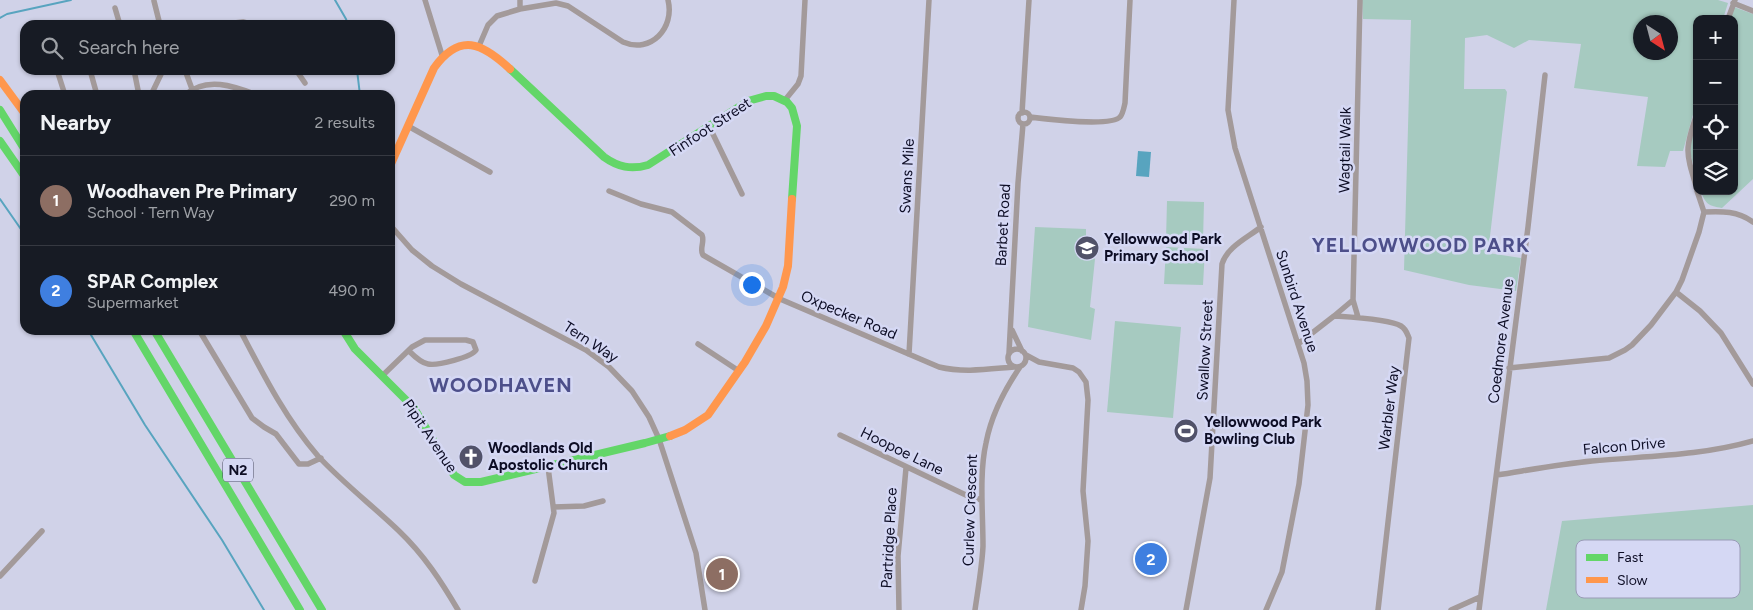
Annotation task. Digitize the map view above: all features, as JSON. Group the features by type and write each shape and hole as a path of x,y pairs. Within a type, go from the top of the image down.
{"main road":[{"path":"395,155 430,74 442,55 460,45 479,46"},
{"name":"Finfoot Street","path":"479,46 495,55 604,157 617,165 632,169 648,165 748,101 761,95 778,96 785,100"},
{"path":"0,80 20,107"},
{"path":"659,439 694,425 708,414 739,372 768,326 780,299 788,266 797,126 793,108 785,100"},
{"path":"0,110 20,142"},
{"path":"0,141 20,170"},
{"name":"N2","path":"135,335 300,610"},
{"name":"N2","path":"157,335 322,610"},
{"name":"Pipit Avenue","path":"346,335 355,349 414,408 449,469 461,480 481,482 659,439"}],"street":[{"path":"425,0 442,55"},
{"path":"520,0 520,9"},
{"path":"479,46 483,34 492,20 502,14 556,3 565,4 623,42 638,45 653,40 666,28 670,13 668,0"},
{"path":"785,100 798,84 801,76 805,0"},
{"name":"Swans Mile","path":"909,354 929,0"},
{"path":"1028,0 1022,112 1018,119 1023,124 1028,123 1030,117"},
{"path":"1022,112 1027,113 1030,117 1100,123 1116,120 1120,117 1125,103 1130,0"},
{"name":"Sunbird Avenue","path":"1234,0 1228,101 1229,124 1298,344 1306,373 1308,404 1299,484 1282,572 1266,610"},
{"name":"Wagtail Walk","path":"1358,317 1353,300 1360,0"},
{"path":"154,1 159,20"},
{"path":"1729,15 1734,1 1753,11"},
{"path":"115,8 119,20"},
{"path":"59,75 63,90"},
{"path":"91,75 96,90"},
{"path":"135,75 138,90"},
{"path":"153,90 161,75"},
{"path":"187,75 192,89 208,84 222,84 243,90"},
{"path":"299,75 305,83"},
{"name":"Coedmore Avenue","path":"1479,610 1539,136 1545,75"},
{"name":"Barbet Road","path":"1014,366 1009,353 1023,124"},
{"path":"408,126 490,172"},
{"path":"709,126 742,194"},
{"path":"1693,127 1687,147 1693,175"},
{"name":"Oxpecker Road","path":"610,191 641,204 672,212 702,235 701,251 703,255 780,299 939,367 950,370 994,369 1014,366"},
{"path":"1509,368 1609,358 1632,345 1651,325 1676,292 1699,232 1704,212 1699,195"},
{"path":"1704,212 1729,212 1753,222"},
{"name":"Swallow Street","path":"1186,610 1210,478 1222,264 1230,250 1261,228"},
{"name":"Tern Way","path":"395,231 412,250 432,266 461,284 586,350 620,377 641,404 659,439 696,553 705,610"},
{"path":"1676,292 1700,311 1722,333 1753,384"},
{"path":"1298,344 1353,300"},
{"name":"Warbler Way","path":"1334,316 1358,317 1396,323 1405,329 1409,338 1378,610"},
{"name":"Barbet Road","path":"1011,328 1024,353"},
{"path":"202,335 252,418 276,434 299,464 308,464 321,458"},
{"path":"243,335 286,413 321,458 419,552 440,579 458,610"},
{"path":"382,376 420,342 431,339 466,340 473,342 476,350 471,356 432,365 425,363 409,352"},
{"path":"698,344 739,372"},
{"path":"1009,353 1016,349 1039,362"},
{"path":"1014,366 1026,361 1024,353"},
{"path":"1014,366 1039,362 1073,368 1079,372 1086,382 1088,400 1084,466 1088,541 1085,586 1081,610"},
{"name":"Curlew Crescent","path":"1008,384 1014,366"},
{"name":"Curlew Crescent","path":"975,610 982,564 982,500 985,444 990,426 1014,366"},
{"name":"Hoopoe Lane","path":"840,434 906,468 970,497 982,500"},
{"name":"Falcon Drive","path":"1497,475 1589,461 1703,452 1731,448 1753,441"},
{"path":"535,581 552,523 554,507 548,467"},
{"name":"Partridge Place","path":"899,610 898,556 906,468"},
{"path":"554,507 584,506 603,501"},
{"path":"0,576 42,531"},
{"path":"1451,610 1480,597"}],"green space":[{"path":"1362,0 1718,0 1728,3 1724,15 1693,15 1693,115 1683,151 1670,151 1665,167 1637,166 1648,97 1574,88 1581,44 1529,40 1514,48 1487,35 1465,38 1464,89 1505,89 1507,92 1488,253 1521,258 1516,291 1469,285 1404,270 1411,20 1363,19"},
{"path":"1734,7 1753,14 1753,179 1738,193 1738,15 1731,15"},
{"path":"1693,134 1693,164 1689,149"},
{"path":"1702,195 1736,195 1722,208 1708,204"},
{"path":"1167,201 1204,202 1203,241 1166,240"},
{"path":"1035,227 1086,229 1086,242 1095,259 1090,307 1095,309 1091,340 1028,327"},
{"path":"1166,247 1205,249 1203,285 1164,284"},
{"path":"1115,321 1181,327 1173,418 1107,412"},
{"path":"1753,505 1753,610 1546,610 1562,521"}],"water":[{"path":"1138,151 1151,152 1149,177 1136,176"}],"waterway":[{"path":"0,18 7,14 71,0"},
{"path":"335,0 346,20"},
{"path":"358,75 359,90"},
{"path":"0,199 20,228"},
{"path":"91,335 145,425 222,540 264,610"}],"traffic: fast":[{"path":"510,69 604,157 614,163 630,167 648,165 748,101 766,96 774,96 787,102 792,108 797,126 792,199"},
{"path":"0,110 20,142"},
{"path":"0,141 20,170"},
{"path":"136,335 300,610"},
{"path":"157,335 322,610"},
{"path":"346,335 355,349 414,408 454,475 465,482 481,482 670,436"}],"traffic: slow":[{"path":"395,155 434,68 453,49 471,45 481,48 510,69"},
{"path":"0,80 20,107"},
{"path":"670,436 685,430 708,415 745,362 766,326 783,287 788,266 792,199"}],"place":[{"name":"Yellowwood Park Primary School","path":"1087,248"},
{"name":"Yellowwood Park Bowling Club","path":"1186,431"},
{"name":"Woodlands Old Apostolic Church","path":"471,457"},
{"name":"SPAR Complex","path":"1151,559"},
{"name":"Woodhaven Pre Primary","path":"722,574"}],"district":[{"name":"YELLOWWOOD PARK","path":"1421,245"},
{"name":"WOODHAVEN","path":"501,385"}]}
